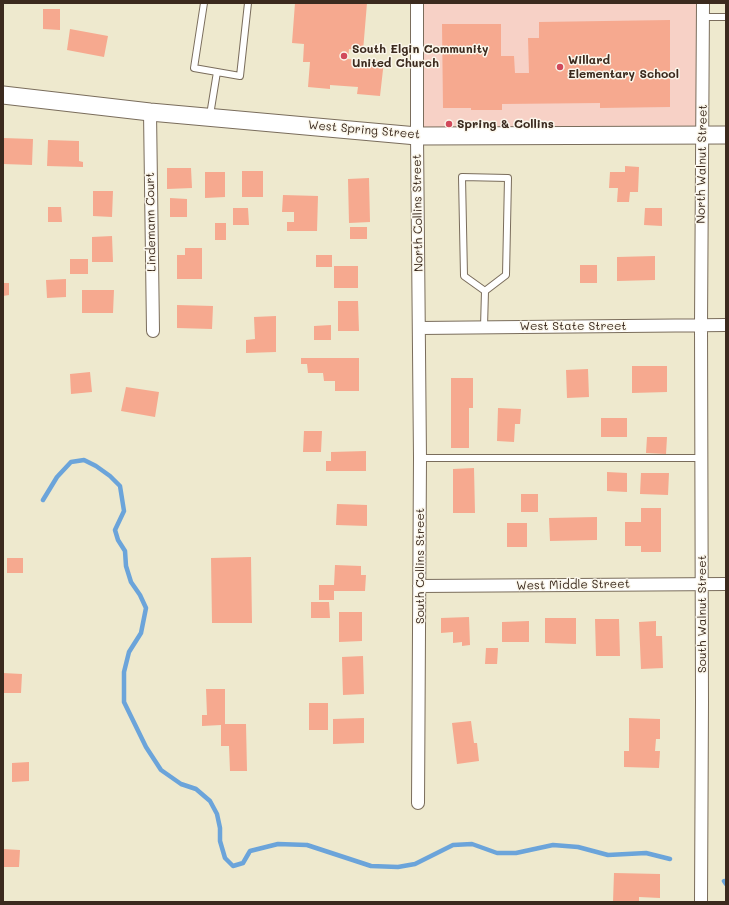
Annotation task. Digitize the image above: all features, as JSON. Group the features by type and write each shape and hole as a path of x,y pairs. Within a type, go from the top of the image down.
{"main road":[{"name":"West Spring Street","path":"3,95 150,112 417,136 726,136"}],"street":[{"name":"North Collins Street","path":"417,3 417,136 420,328"},
{"name":"North Walnut Street","path":"700,325 703,136 703,3"},
{"name":"Lindemann Court","path":"150,112 153,332"},
{"name":"South Walnut Street","path":"700,325 702,458 701,902"},
{"name":"West State Street","path":"420,328 726,325"},
{"name":"South Collins Street","path":"418,803 420,328"},
{"name":"West Middle Street","path":"419,586 726,584"}],"lane":[{"path":"204,3 194,68 240,76 248,3"},
{"path":"703,18 726,17"},
{"path":"209,117 216,72"},
{"path":"484,327 485,292 506,275 508,178 462,177 464,276 485,292"},
{"path":"420,458 702,458"}],"shaded area":[{"name":"Willard Elementary School","path":"421,3 699,3 698,132 421,132"}],"building":[{"path":"295,3 367,3 363,51 349,49 348,59 384,61 380,96 357,94 358,87 330,85 330,89 308,87 310,62 303,62 304,44 292,43"},
{"path":"43,9 60,9 60,30 43,29"},
{"path":"670,20 670,107 600,108 600,103 502,104 502,110 443,108 442,24 501,24 501,56 514,56 515,73 529,73 528,38 539,38 539,22"},
{"path":"70,29 108,36 104,57 67,50"},
{"path":"3,138 33,139 32,165 3,164"},
{"path":"48,140 79,141 79,161 83,162 83,167 47,166"},
{"path":"625,166 639,167 638,192 630,192 629,202 617,202 618,188 609,188 610,172 625,172"},
{"path":"167,168 191,168 192,188 167,189"},
{"path":"242,171 263,171 263,197 242,197"},
{"path":"205,172 225,172 225,197 205,198"},
{"path":"369,178 370,222 349,223 348,179"},
{"path":"93,191 113,191 112,217 93,216"},
{"path":"283,195 318,196 317,231 287,231 287,222 294,222 294,212 282,212"},
{"path":"170,198 187,199 187,217 170,217"},
{"path":"48,207 61,207 62,222 48,222"},
{"path":"233,208 248,208 249,225 233,225"},
{"path":"645,208 662,208 662,226 644,225"},
{"path":"215,223 226,223 226,240 215,240"},
{"path":"350,227 367,227 367,239 350,239"},
{"path":"112,236 113,262 92,262 92,237"},
{"path":"185,248 202,248 202,279 177,279 177,255 185,255"},
{"path":"316,255 332,255 332,267 316,267"},
{"path":"655,256 655,280 617,281 617,257"},
{"path":"70,259 88,259 88,274 70,274"},
{"path":"580,265 597,265 597,283 580,283"},
{"path":"334,266 358,266 358,288 334,288"},
{"path":"66,279 66,297 47,298 46,280"},
{"path":"3,283 9,283 9,295 3,296"},
{"path":"82,290 114,290 113,313 82,313"},
{"path":"338,301 358,301 359,331 338,331"},
{"path":"177,305 213,306 212,329 177,328"},
{"path":"276,316 276,352 246,353 246,340 255,339 254,317"},
{"path":"331,325 331,340 314,340 314,326"},
{"path":"301,358 359,358 359,391 335,391 335,381 324,381 323,373 308,373 307,364 301,364"},
{"path":"632,366 667,366 667,392 632,393"},
{"path":"588,369 589,397 567,398 566,370"},
{"path":"90,372 92,392 71,394 70,374"},
{"path":"451,378 473,378 473,408 469,408 469,448 451,448"},
{"path":"126,387 159,392 155,417 121,411"},
{"path":"498,408 521,409 520,424 515,424 514,442 497,441"},
{"path":"601,418 627,418 627,437 601,437"},
{"path":"304,431 322,431 321,452 303,452"},
{"path":"647,437 667,437 666,454 646,453"},
{"path":"366,451 366,471 326,471 326,461 331,461 331,452"},
{"path":"474,468 475,513 453,513 453,469"},
{"path":"607,472 627,473 627,492 607,491"},
{"path":"641,473 669,473 668,495 640,494"},
{"path":"521,494 538,494 538,512 521,512"},
{"path":"337,504 367,505 367,526 336,525"},
{"path":"641,508 661,508 661,552 641,552 641,546 625,546 625,522 641,522"},
{"path":"597,517 597,540 550,541 549,518"},
{"path":"507,523 527,523 527,547 507,547"},
{"path":"251,557 252,623 212,623 211,558"},
{"path":"7,558 23,558 23,573 7,573"},
{"path":"335,565 361,566 361,575 366,575 365,591 334,591 334,600 319,600 319,585 334,585"},
{"path":"311,602 329,602 330,618 311,618"},
{"path":"339,612 362,612 362,641 339,642"},
{"path":"469,617 470,645 462,646 462,642 453,643 453,632 441,633 441,618"},
{"path":"545,618 576,618 576,644 545,643"},
{"path":"595,619 619,619 620,656 596,656"},
{"path":"529,621 529,642 502,642 502,622"},
{"path":"656,621 656,636 662,636 663,668 641,669 639,622"},
{"path":"486,648 498,648 497,664 485,664"},
{"path":"363,656 364,694 343,695 342,657"},
{"path":"3,673 22,674 21,693 3,693"},
{"path":"206,689 225,689 225,724 246,724 247,771 230,771 229,746 221,746 221,725 202,726 202,715 207,715"},
{"path":"309,703 328,703 328,730 309,730"},
{"path":"364,718 364,743 333,744 333,719"},
{"path":"629,718 660,719 660,739 656,739 655,751 660,751 659,768 624,767 624,751 629,751"},
{"path":"471,721 474,743 477,743 479,761 457,764 452,723"},
{"path":"29,762 29,781 12,782 12,763"},
{"path":"3,849 20,850 19,867 3,867"},
{"path":"614,873 660,874 660,898 639,897 639,902 613,902"}],"waterway":[{"path":"43,500 57,477 71,462 84,460 110,476 120,486 124,511 115,530 118,540 125,551 126,566 131,582 140,595 146,608 141,633 129,652 124,672 124,702 146,747 161,770 181,784 196,789 210,801 217,814 220,828 220,841 225,858 233,866 243,863 250,851 278,844 307,845 371,866 398,867 415,864 453,845 472,844 497,853 516,853 553,845 578,847 608,855 646,853 670,859"}],"place":[{"name":"South Elgin Community United Church","path":"344,56"},
{"name":"Willard Elementary School","path":"560,67"},
{"name":"Spring & Collins","path":"449,124"}]}
